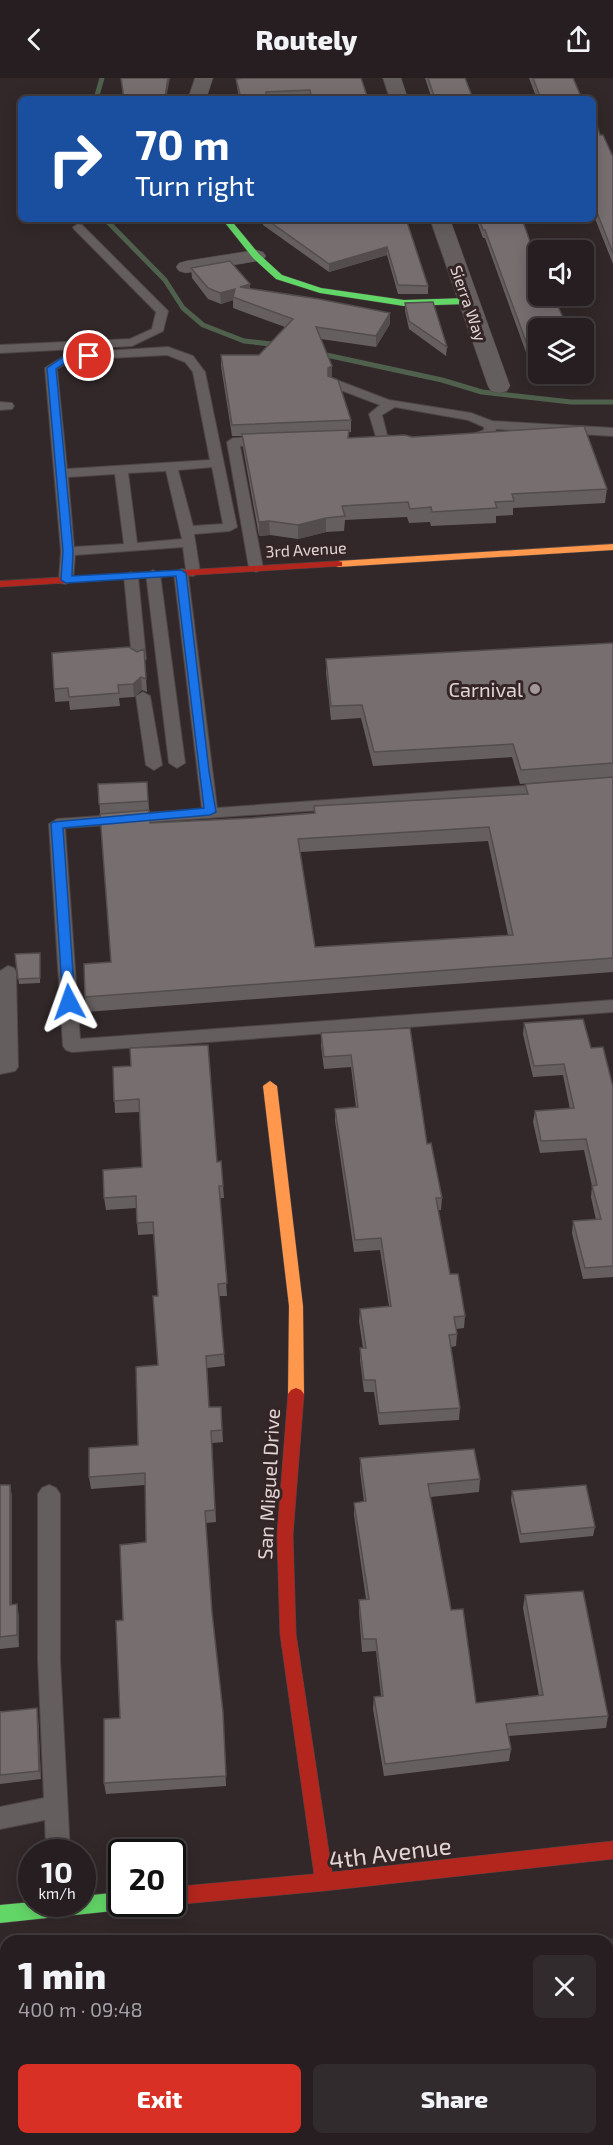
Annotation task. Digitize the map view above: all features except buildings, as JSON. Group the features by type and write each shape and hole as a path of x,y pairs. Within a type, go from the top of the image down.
{"street":[{"path":"198,96 204,78"},
{"path":"392,78 398,96"},
{"path":"228,222 256,256 279,277 320,290 404,303 468,301"},
{"name":"Sierra Way","path":"441,222 499,386"},
{"path":"186,267 256,256"},
{"name":"3rd Avenue","path":"0,584 613,547"},
{"name":"San Miguel Drive","path":"270,1086 296,1306 297,1377 285,1535 288,1634 324,1882"},
{"name":"4th Avenue","path":"186,1895 613,1850"},
{"path":"0,1914 18,1912"}],"lane":[{"path":"0,349 132,342 157,331 162,311 78,227"},
{"path":"66,580 68,551 51,368 69,357 168,351 189,359 199,372 230,527 131,548 68,551"},
{"path":"334,383 390,405"},
{"path":"421,445 376,437 375,414 393,403 471,417 490,425 613,432"},
{"path":"453,444 463,443 490,432 490,425"},
{"path":"256,568 233,442 280,441"},
{"path":"60,472 217,463"},
{"path":"171,467 188,536 187,572 204,771 210,812"},
{"path":"121,470 131,548"},
{"path":"153,574 177,763"},
{"path":"131,576 139,659"},
{"path":"143,696 154,765"},
{"path":"566,788 57,824 72,1046 613,1006"},
{"path":"0,1068 9,1067 8,972"},
{"path":"49,1494 49,1660 57,1839"},
{"path":"0,1818 56,1807"}],"waterway":[{"path":"97,96 102,78"},
{"path":"108,222 165,280 183,308 203,325 244,341 280,345"},
{"path":"317,353 442,380 482,392 571,402 613,402"}],"traffic: fast":[{"path":"228,222 256,256 279,277 320,290 404,303 468,301"},
{"path":"0,1914 108,1902"}],"traffic: slow":[{"path":"338,564 613,547"},
{"path":"270,1086 296,1306 296,1394"}],"traffic: jam":[{"path":"0,584 338,564"},
{"path":"296,1394 285,1535 288,1634 324,1882"},
{"path":"186,1895 613,1850"}],"place":[{"name":"Carnival","path":"535,689"}],"route":[{"path":"69,1002 57,824 210,812 181,573 66,580 68,551 51,368 69,357 89,356"}]}
